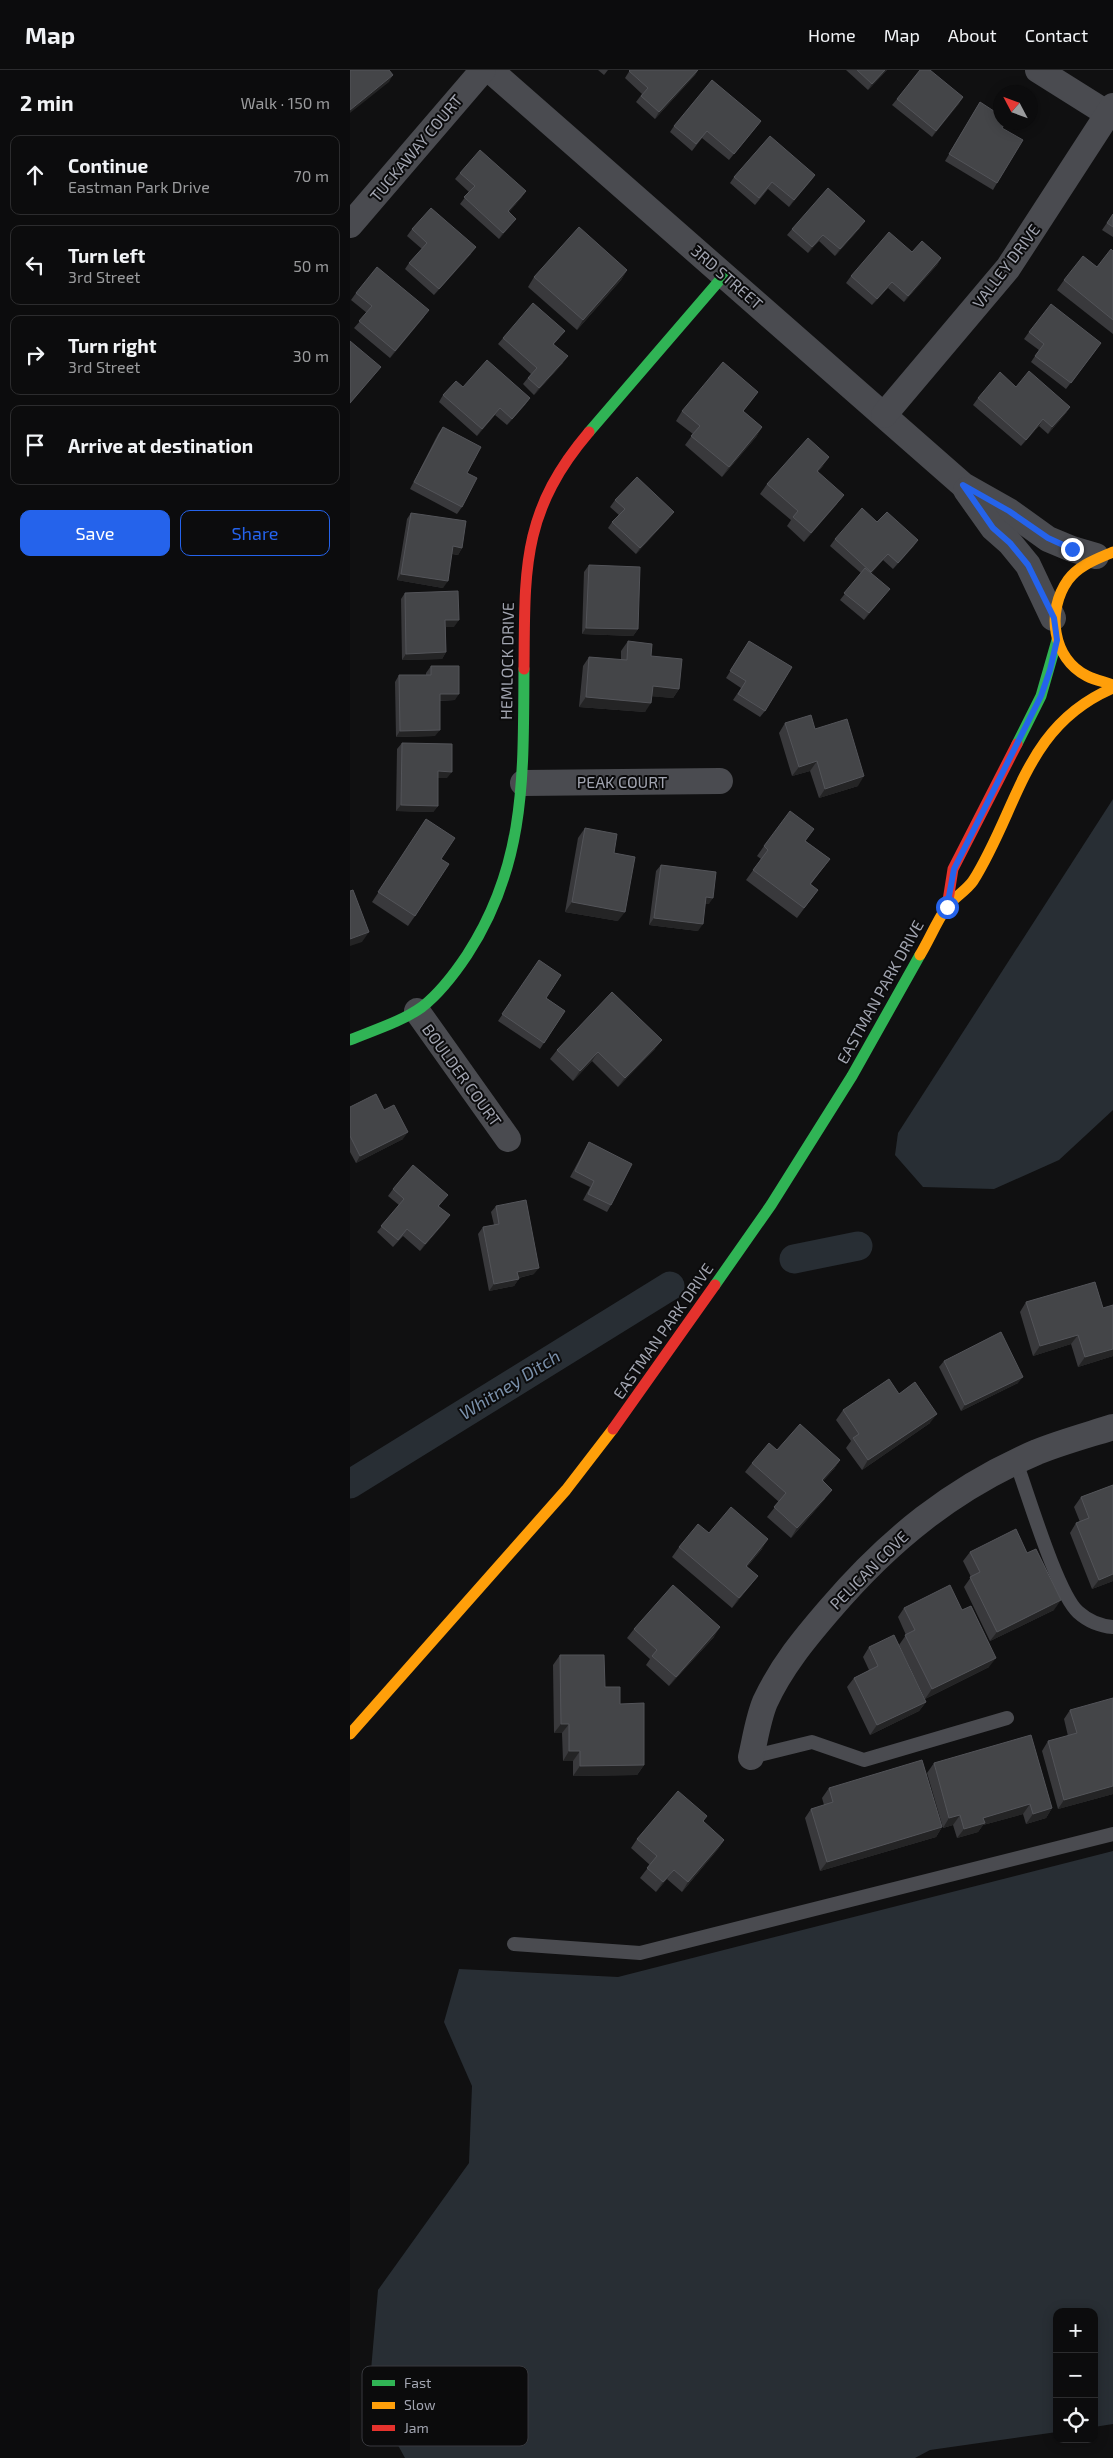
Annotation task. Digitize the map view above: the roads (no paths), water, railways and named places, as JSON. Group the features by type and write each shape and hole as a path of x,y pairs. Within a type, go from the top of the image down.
{"street":[{"name":"TUCKAWAY COURT","path":"350,225 482,70"},
{"name":"3RD STREET","path":"490,70 725,274 963,485 1009,511 1048,538 1072,549 1105,554"},
{"path":"1038,70 1110,110"},
{"name":"VALLEY DRIVE","path":"884,415 1008,268 1110,110"},
{"name":"HEMLOCK DRIVE","path":"350,1040 417,1011 447,982 468,955 492,916 514,853 523,782 522,710 527,561 540,509 553,481 568,457 725,274"},
{"name":"3RD STREET","path":"963,485 993,528 1010,543 1028,565 1055,629"},
{"name":"EASTMAN PARK DRIVE","path":"947,907 954,869 1041,696 1050,670 1057,598 1066,581 1079,566 1105,554"},
{"path":"1055,629 1066,659 1081,674 1113,687"},
{"name":"EASTMAN PARK DRIVE","path":"350,1734 566,1490 645,1385 771,1205 852,1076 947,907 972,882 1039,747 1066,716 1094,696 1113,687"},
{"name":"PEAK COURT","path":"523,782 720,781"},
{"name":"BOULDER COURT","path":"417,1011 508,1139"},
{"name":"PELICAN COVE","path":"751,1757 765,1703 797,1648 846,1590 878,1556 915,1524 949,1499 1016,1462 1067,1441 1113,1427"}],"lane":[{"path":"1016,1462 1064,1590 1077,1612 1099,1626 1113,1627"},
{"path":"751,1757 812,1742 864,1760 1007,1718"},
{"path":"514,1944 640,1953 1113,1834"}],"waterway":[{"name":"Whitney Ditch","path":"794,1259 858,1246"},
{"name":"Whitney Ditch","path":"350,1484 670,1286"}]}
